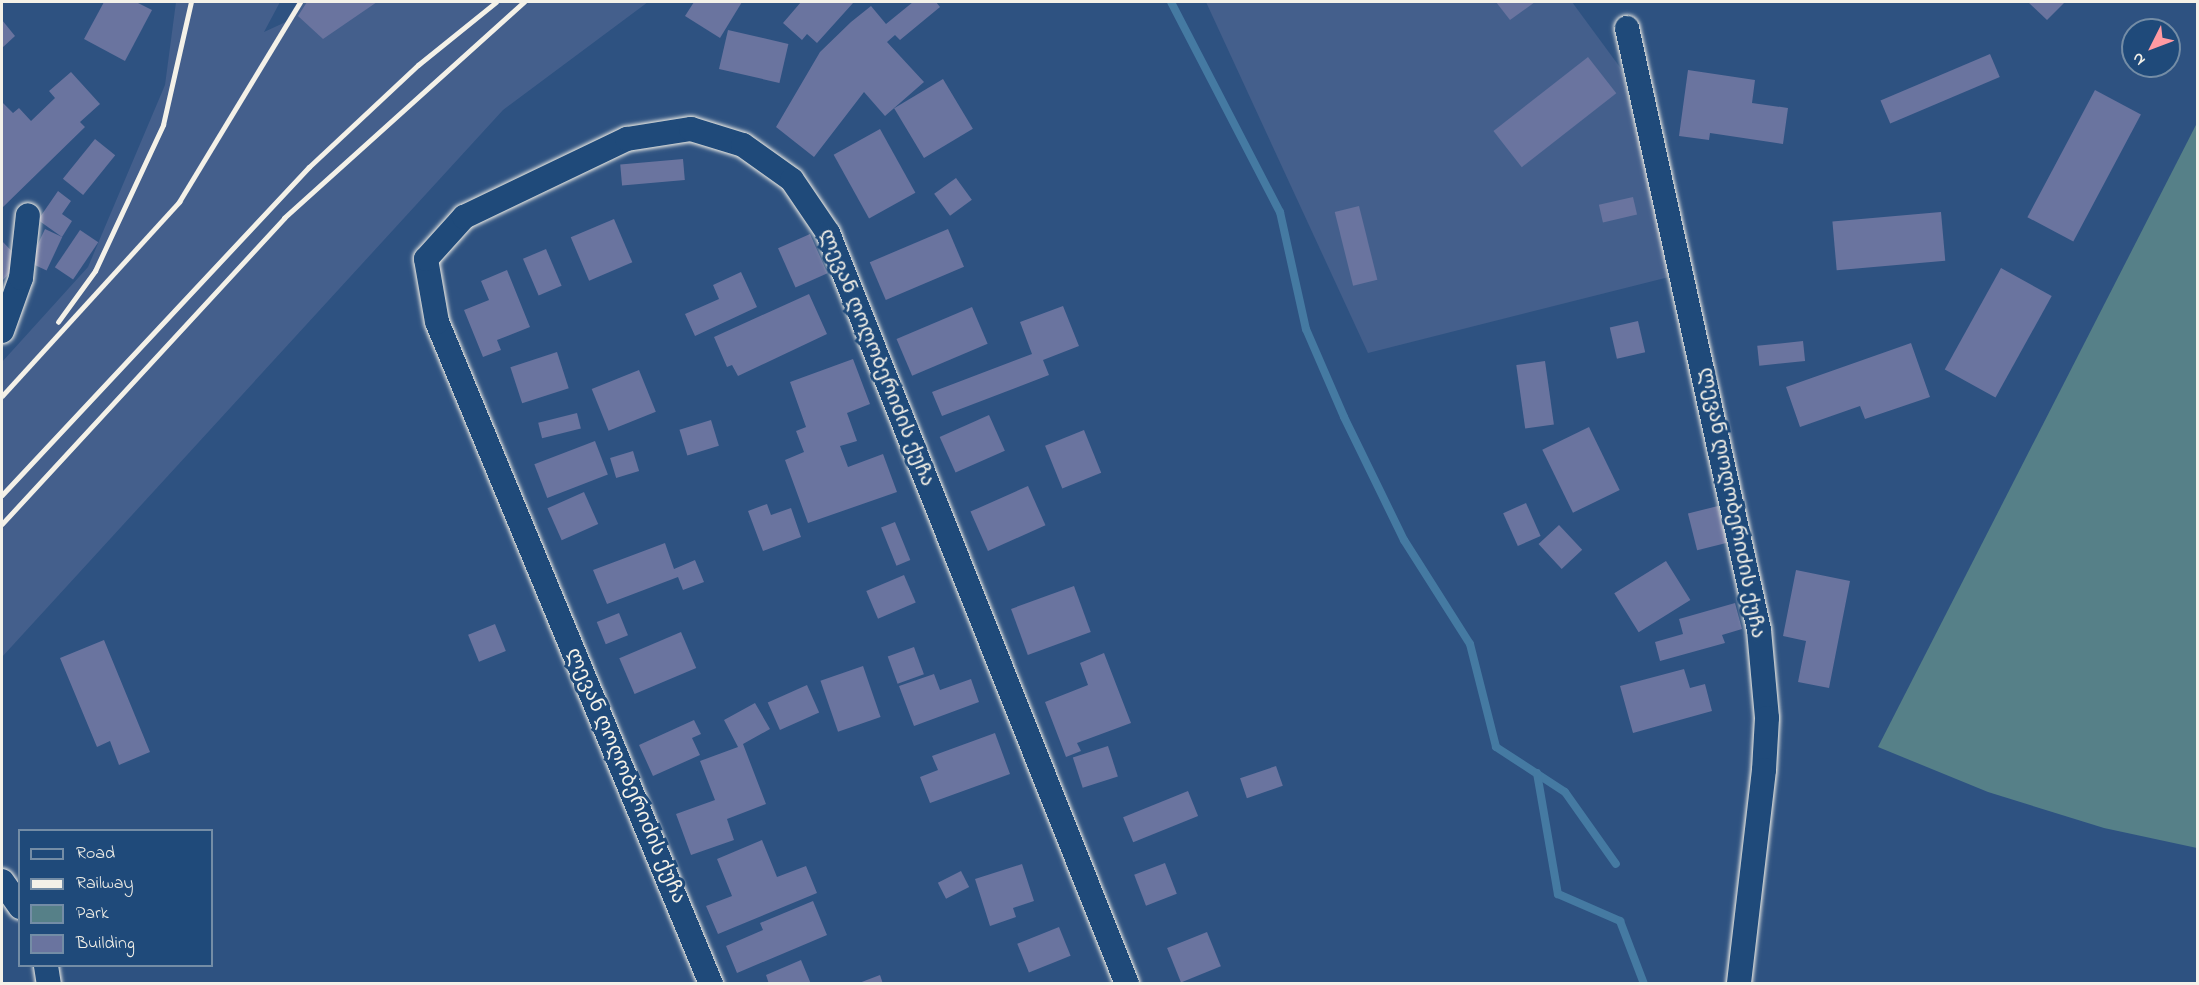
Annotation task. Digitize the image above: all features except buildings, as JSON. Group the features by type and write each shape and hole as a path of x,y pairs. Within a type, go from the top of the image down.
{"street":[{"name":"ლევან ღოღობერიძის ქუჩა","path":"1627,28 1759,630 1767,718 1764,770 1739,984"},
{"name":"ლევან ღოღობერიძის ქუჩა","path":"711,984 437,322 426,259 464,218 627,139 691,129 743,145 792,180 828,233 1127,984"},
{"path":"2,332 21,278 28,215"},
{"path":"2,881 18,904"},
{"path":"46,967 49,984"}],"shaded area":[{"path":"176,2 280,2 264,32 290,20 302,2 648,2 503,110 2,657 2,362 88,267 165,85"},
{"path":"1206,2 1572,2 1622,70 1673,276 1368,353"}],"green space":[{"path":"2197,123 2197,848 2104,828 1988,792 1878,747"}],"waterway":[{"path":"1171,2 1280,212 1306,329 1344,417 1404,540 1470,644 1496,747 1565,792 1616,864"},
{"path":"1537,773 1558,894 1620,921 1644,984"}],"railway":[{"path":"58,322 95,271 163,125 191,2"},
{"path":"2,396 179,202 300,2"},
{"path":"2,495 309,167 418,65 496,2"},
{"path":"2,524 284,218 524,2"}]}
